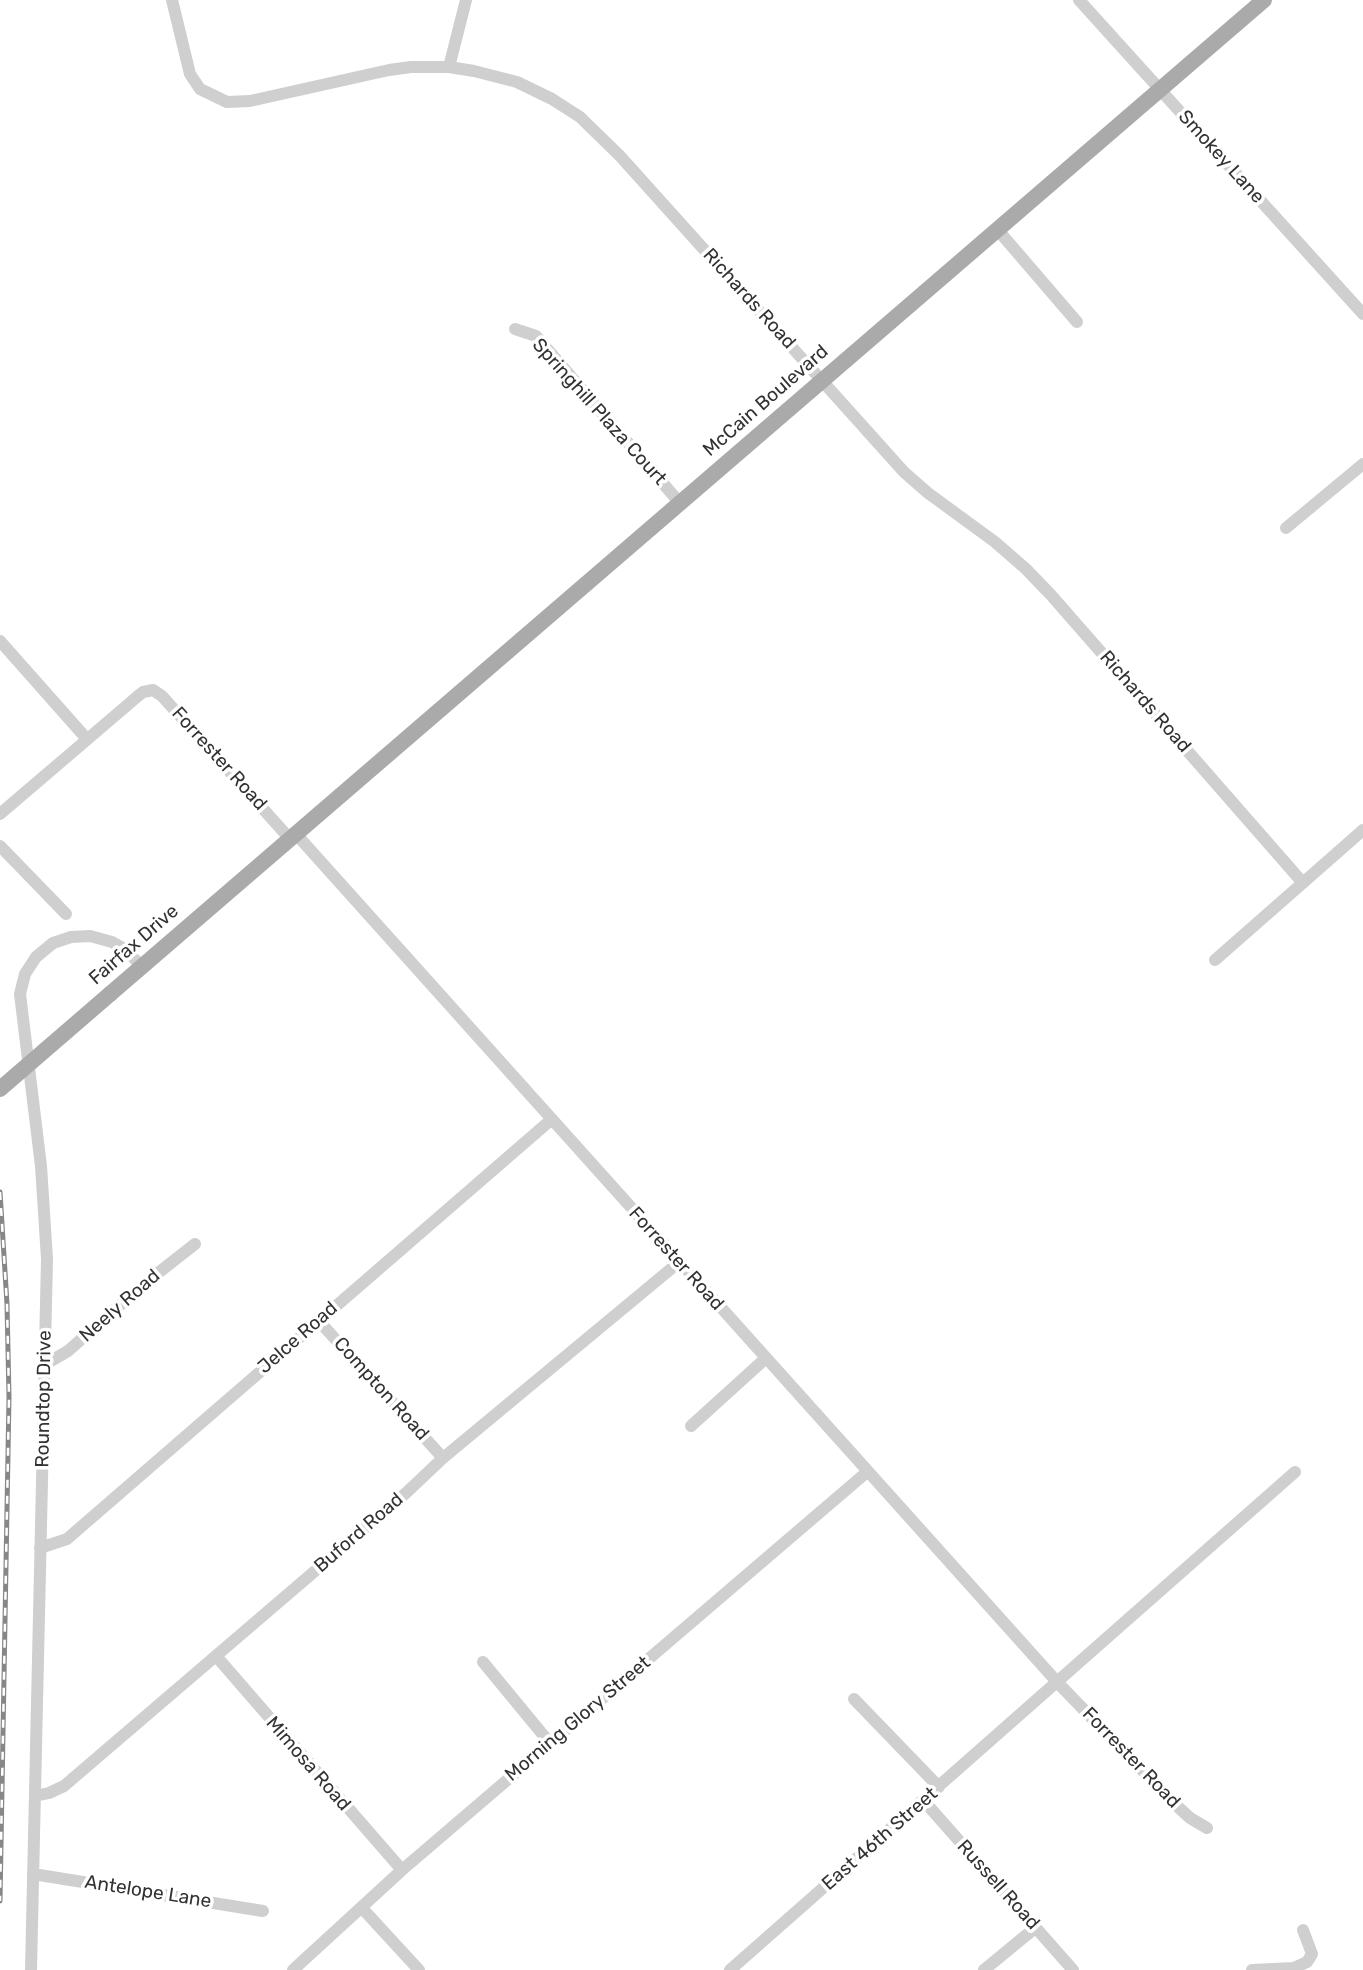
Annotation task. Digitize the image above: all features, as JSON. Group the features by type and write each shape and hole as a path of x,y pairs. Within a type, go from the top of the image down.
{"main road":[{"name":"McCain Boulevard","path":"293,836 1264,0"},
{"name":"Fairfax Drive","path":"0,1088 293,836"}],"street":[{"name":"Richards Road","path":"172,0 190,74 206,93 227,102 250,101 389,70 411,67 449,68 482,72 517,82 552,99 580,117 620,156 904,471 928,493 995,542 1032,576 1303,883"},
{"path":"449,68 466,0"},
{"name":"Smokey Lane","path":"1079,0 1363,314"},
{"path":"998,229 1077,321"},
{"name":"Springhill Plaza Court","path":"515,329 536,336 679,502"},
{"path":"1286,528 1363,464"},
{"path":"0,642 86,738 0,814"},
{"name":"Forrester Road","path":"86,738 143,692 153,690 162,696 552,1119 678,1263 1058,1683 1176,1805 1207,1828"},
{"path":"1215,960 1363,830"},
{"path":"0,846 66,914"},
{"name":"Roundtop Drive","path":"31,1970 47,1259 41,1166 21,1018 20,989 25,974 36,957 53,943 71,937 90,936 112,942 126,950 142,967"},
{"name":"Jelce Road","path":"40,1548 67,1539 552,1119"},
{"name":"Neely Road","path":"44,1365 68,1351 144,1283 195,1244"},
{"name":"Buford Road","path":"35,1796 64,1786 406,1493 443,1458 678,1263"},
{"name":"Compton Road","path":"318,1320 443,1458"},
{"path":"691,1426 766,1358"},
{"name":"Morning Glory Street","path":"293,1970 401,1870 867,1472"},
{"path":"1058,1683 1295,1472"},
{"name":"Mimosa Road","path":"216,1656 401,1870"},
{"path":"483,1662 550,1742"},
{"name":"East 46th Street","path":"730,1970 1058,1683"},
{"path":"854,1699 939,1787"},
{"name":"Russell Road","path":"923,1801 1073,1970"},
{"name":"Antelope Lane","path":"33,1874 263,1911"},
{"path":"362,1908 419,1970"},
{"path":"984,1970 1035,1928"},
{"path":"1252,1970 1294,1968 1307,1962 1312,1954 1303,1930"}],"railway":[{"path":"0,1192 9,1397 0,1901"}]}
